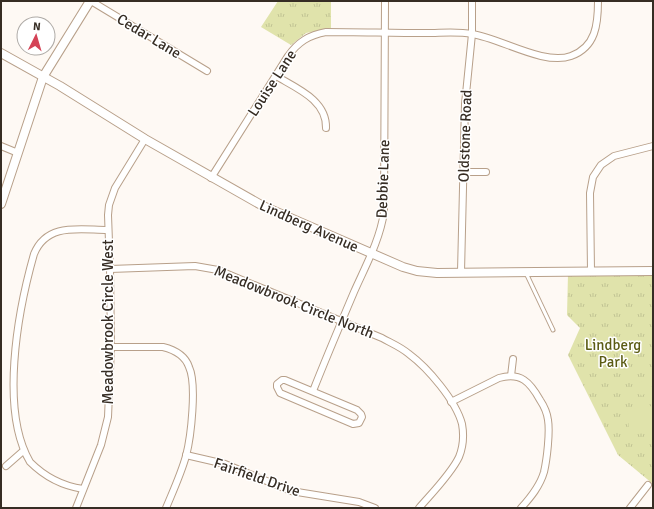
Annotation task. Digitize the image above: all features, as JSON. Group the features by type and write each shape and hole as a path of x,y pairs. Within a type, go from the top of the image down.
{"street":[{"name":"Cedar Lane","path":"90,1 207,71"},
{"path":"1,204 43,77 90,1"},
{"name":"Debbie Lane","path":"313,391 381,230 384,212 385,1"},
{"name":"Oldstone Road","path":"461,272 465,104 472,34 472,1"},
{"name":"Louise Lane","path":"211,178 294,48 309,37 326,32 472,34 547,58 555,59 570,57 582,50 592,39 598,24 598,1"},
{"name":"Lindberg Avenue","path":"1,54 43,77 211,178 263,206 403,267 417,271 438,273 653,271"},
{"path":"276,76 303,92 320,106 326,117 326,128"},
{"name":"Meadowbrook Circle West","path":"76,508 101,445 106,428 109,399 111,347 108,230 109,205 115,188 145,139"},
{"path":"1,146 18,153"},
{"path":"591,271 590,193 593,177 601,165 614,156 653,146"},
{"path":"463,172 486,172"},
{"path":"10,338 34,254 40,242 50,234 63,230 108,230"},
{"name":"Meadowbrook Circle North","path":"110,269 195,266 218,270 382,338 410,355 433,376 451,402 459,415 463,432 462,450 454,466 419,508"},
{"path":"111,347 163,347 176,351 186,360 191,374 192,405 190,438 186,455 166,508"},
{"path":"511,376 513,359"},
{"path":"451,402 499,378 511,376 524,380 533,387 545,408 549,423 544,471 537,488 521,508"},
{"path":"285,380 313,391 357,410 361,414 361,420 359,423 353,424 280,393 277,387 279,381 285,380"},
{"path":"13,438 22,452 35,466 53,480 83,490"},
{"path":"6,466 22,452"},
{"name":"Fairfield Drive","path":"186,455 225,464 291,491 359,502 375,508"},
{"path":"630,508 648,485"}],"lane":[{"path":"525,272 553,330"}],"green space":[{"path":"278,1 331,1 331,28 306,33 291,45 261,27"},
{"name":"Lindberg Park","path":"568,274 653,274 653,484 618,455 568,355 580,328 567,315"},
{"path":"647,375 653,381 653,385 642,396 634,389"},
{"path":"653,406 653,432 630,435 627,409"}]}
